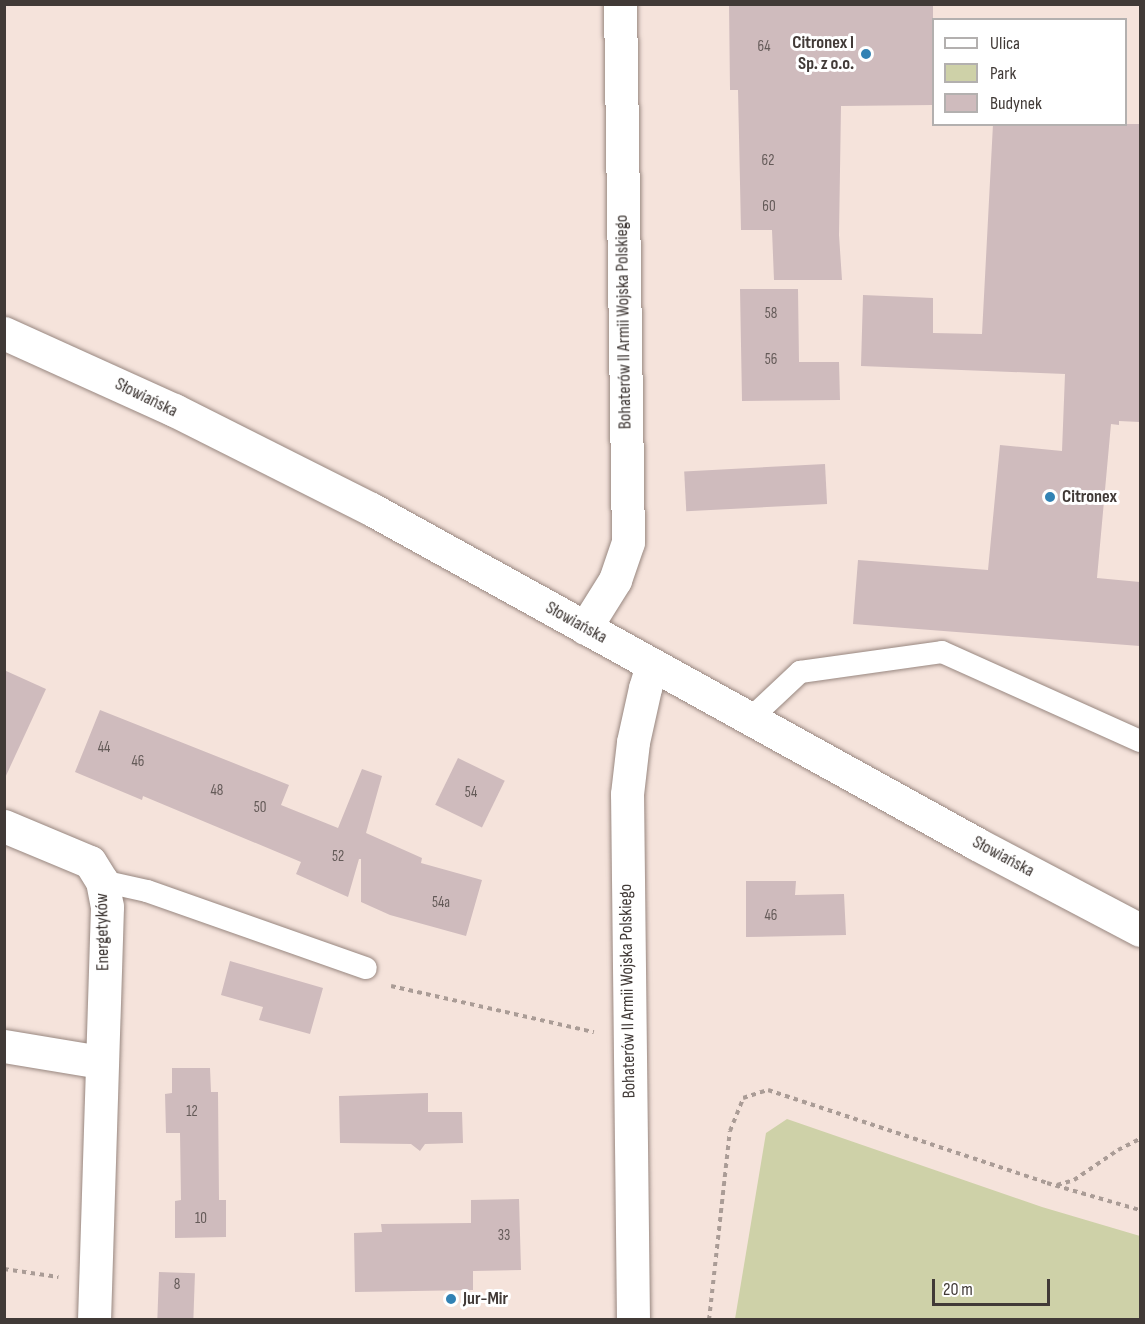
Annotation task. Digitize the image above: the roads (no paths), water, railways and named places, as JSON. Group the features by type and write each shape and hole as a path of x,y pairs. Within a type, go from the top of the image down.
{"street":[{"name":"Bohaterów II Armii Wojska Polskiego","path":"585,628 615,580 628,542 620,4"},
{"name":"Słowiańska","path":"4,333 174,410 371,509 652,666 1140,930"},
{"name":"Bohaterów II Armii Wojska Polskiego","path":"633,1320 627,794 633,742 652,666"},
{"name":"Energetyków","path":"4,825 90,862 102,881 107,907 94,1320"},
{"path":"4,1046 101,1062"}],"lane":[{"path":"750,719 800,672 942,652 1140,741"},
{"path":"102,881 147,891 366,968"}],"place":[{"name":"Citronex I Sp. z o.o.","path":"866,54"},
{"name":"Citronex","path":"1050,497"},
{"name":"Jur-Mir","path":"451,1299"}]}
